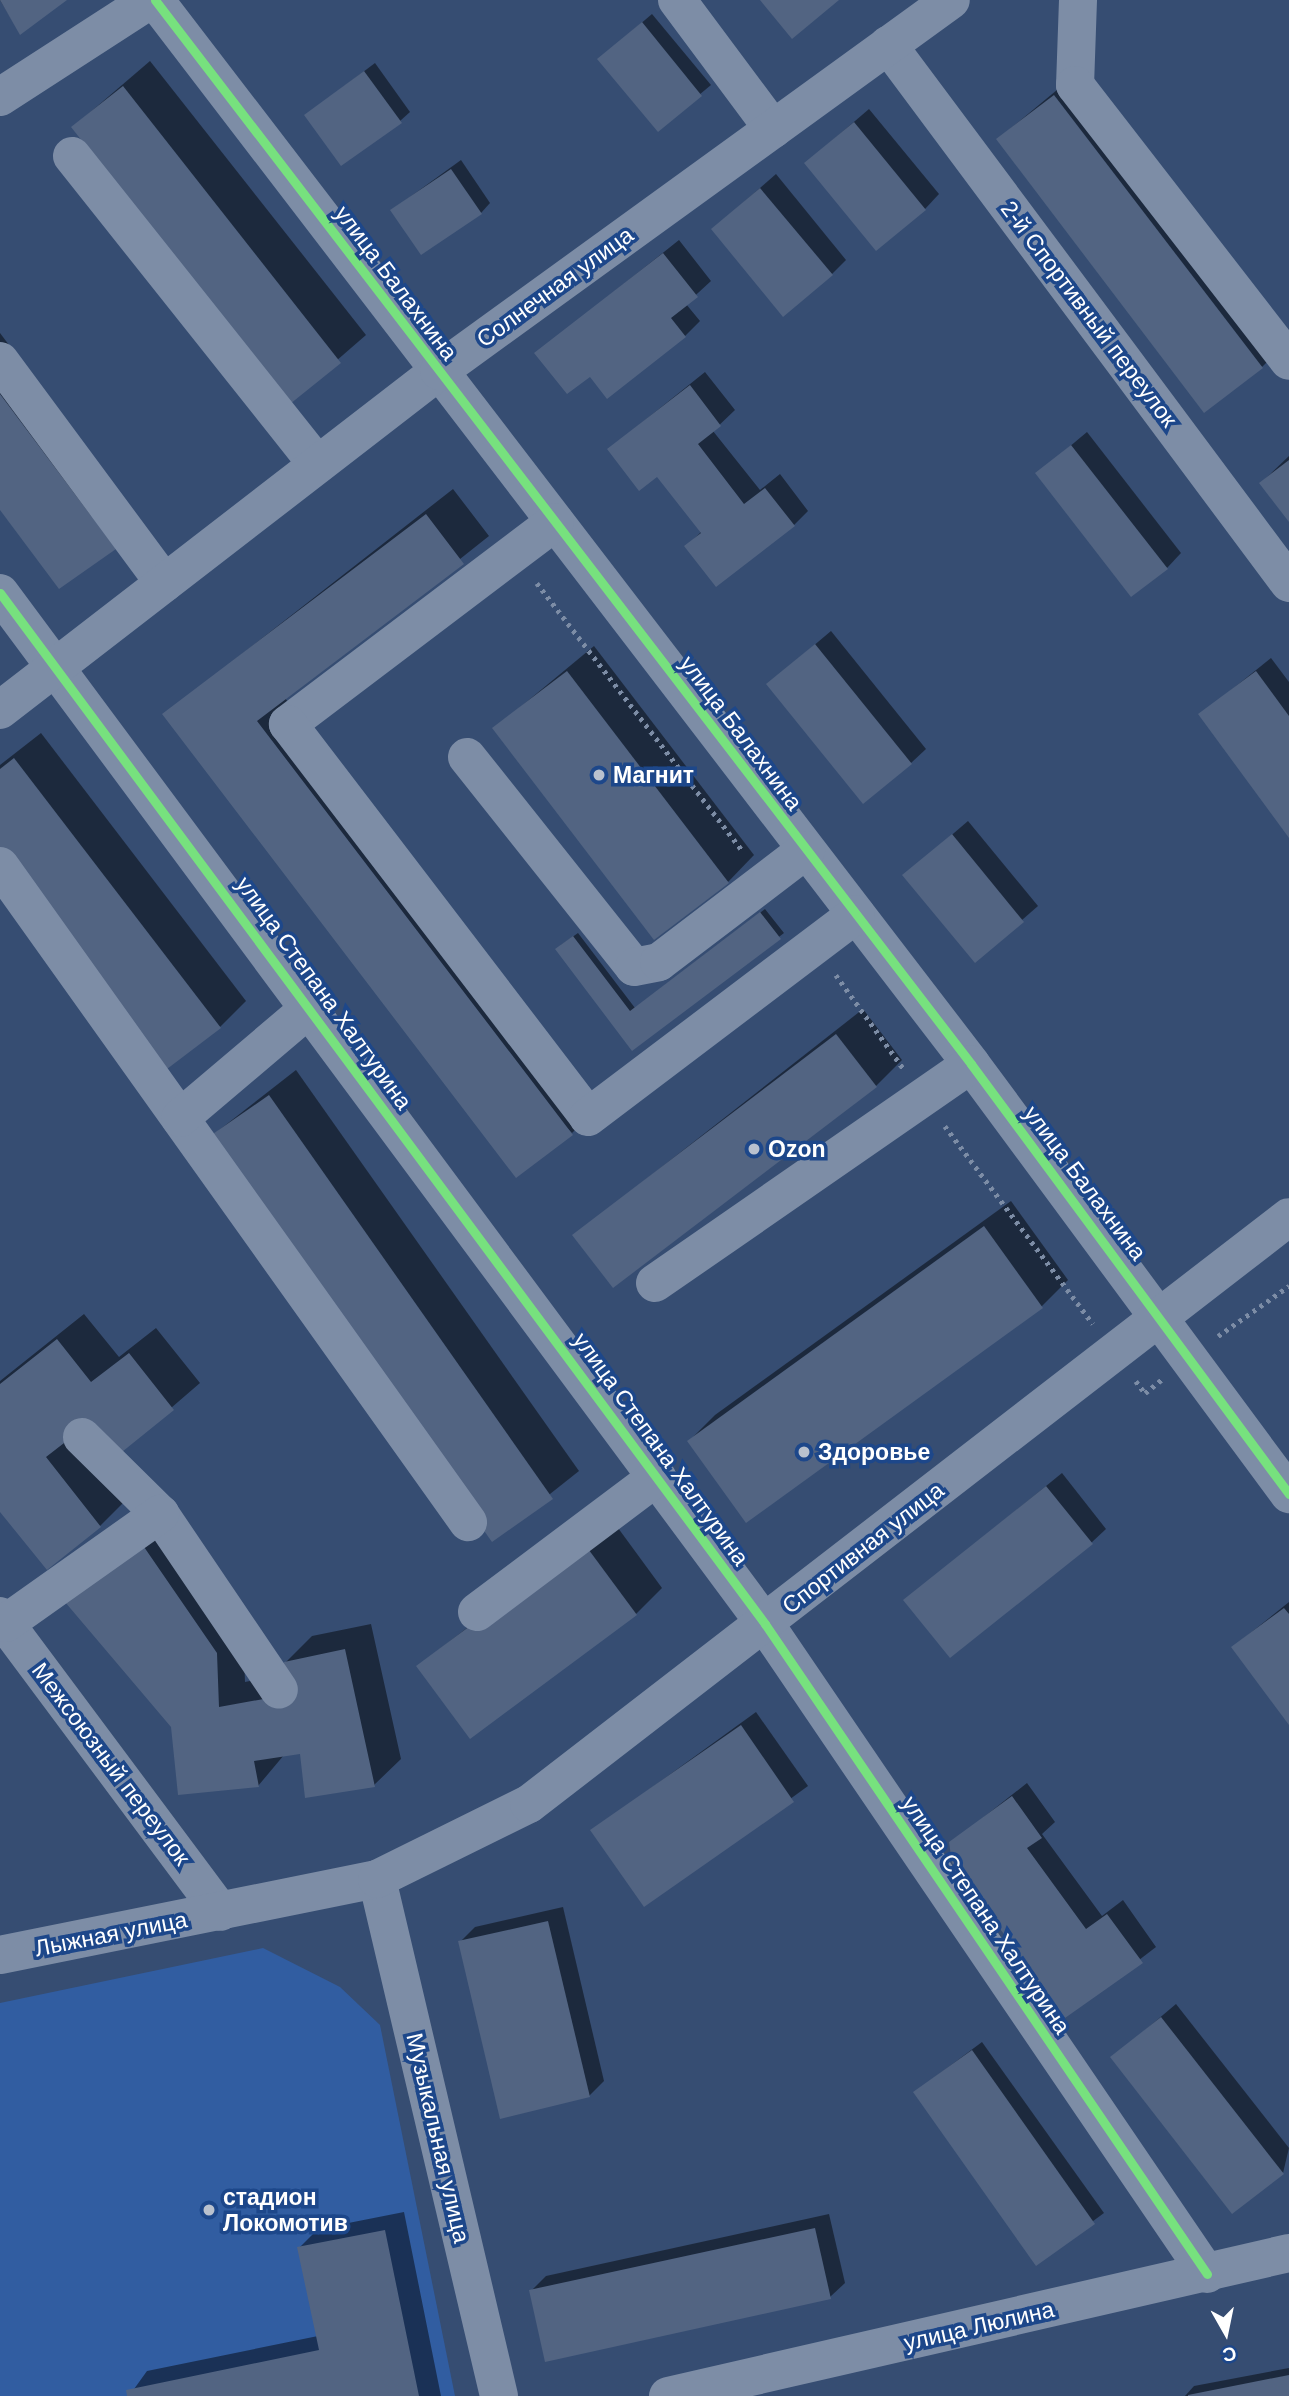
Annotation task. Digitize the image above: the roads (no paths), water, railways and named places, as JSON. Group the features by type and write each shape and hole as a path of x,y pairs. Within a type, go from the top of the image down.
{"street":[{"path":"0,97 152,0"},
{"name":"улица Балахнина","path":"152,0 971,1064 1162,1318 1289,1494"},
{"path":"677,0 773,129"},
{"name":"Солнечная улица","path":"0,710 439,371 950,0"},
{"path":"1078,0 1075,85 1289,361"},
{"name":"2-й Спортивный переулок","path":"888,45 1289,583"},
{"path":"72,156 317,464"},
{"path":"0,361 164,583"},
{"path":"555,522 288,724 588,1117 856,914"},
{"name":"улица Степана Халтурина","path":"0,593 59,665 765,1624 1207,2274"},
{"path":"467,757 634,967 660,962 806,850"},
{"path":"0,866 468,1522"},
{"path":"180,1118 311,1007"},
{"path":"655,1283 971,1064"},
{"name":"Спортивная улица","path":"221,1912 377,1879 529,1804 1116,1354 1289,1217"},
{"path":"82,1437 160,1514 279,1690"},
{"path":"477,1612 657,1477"},
{"path":"3,1619 160,1514"},
{"name":"Межсоюзный переулок","path":"3,1619 221,1912"},
{"name":"Музыкальная улица","path":"377,1879 499,2396"},
{"name":"Лыжная улица","path":"0,1955 221,1912"},
{"name":"улица Люлина","path":"668,2396 1289,2253"}],"place":[{"name":"Магнит","path":"599,775"},
{"name":"Ozon","path":"754,1149"},
{"name":"Здоровье","path":"804,1452"},
{"name":"стадион Локомотив","path":"209,2210"}]}
